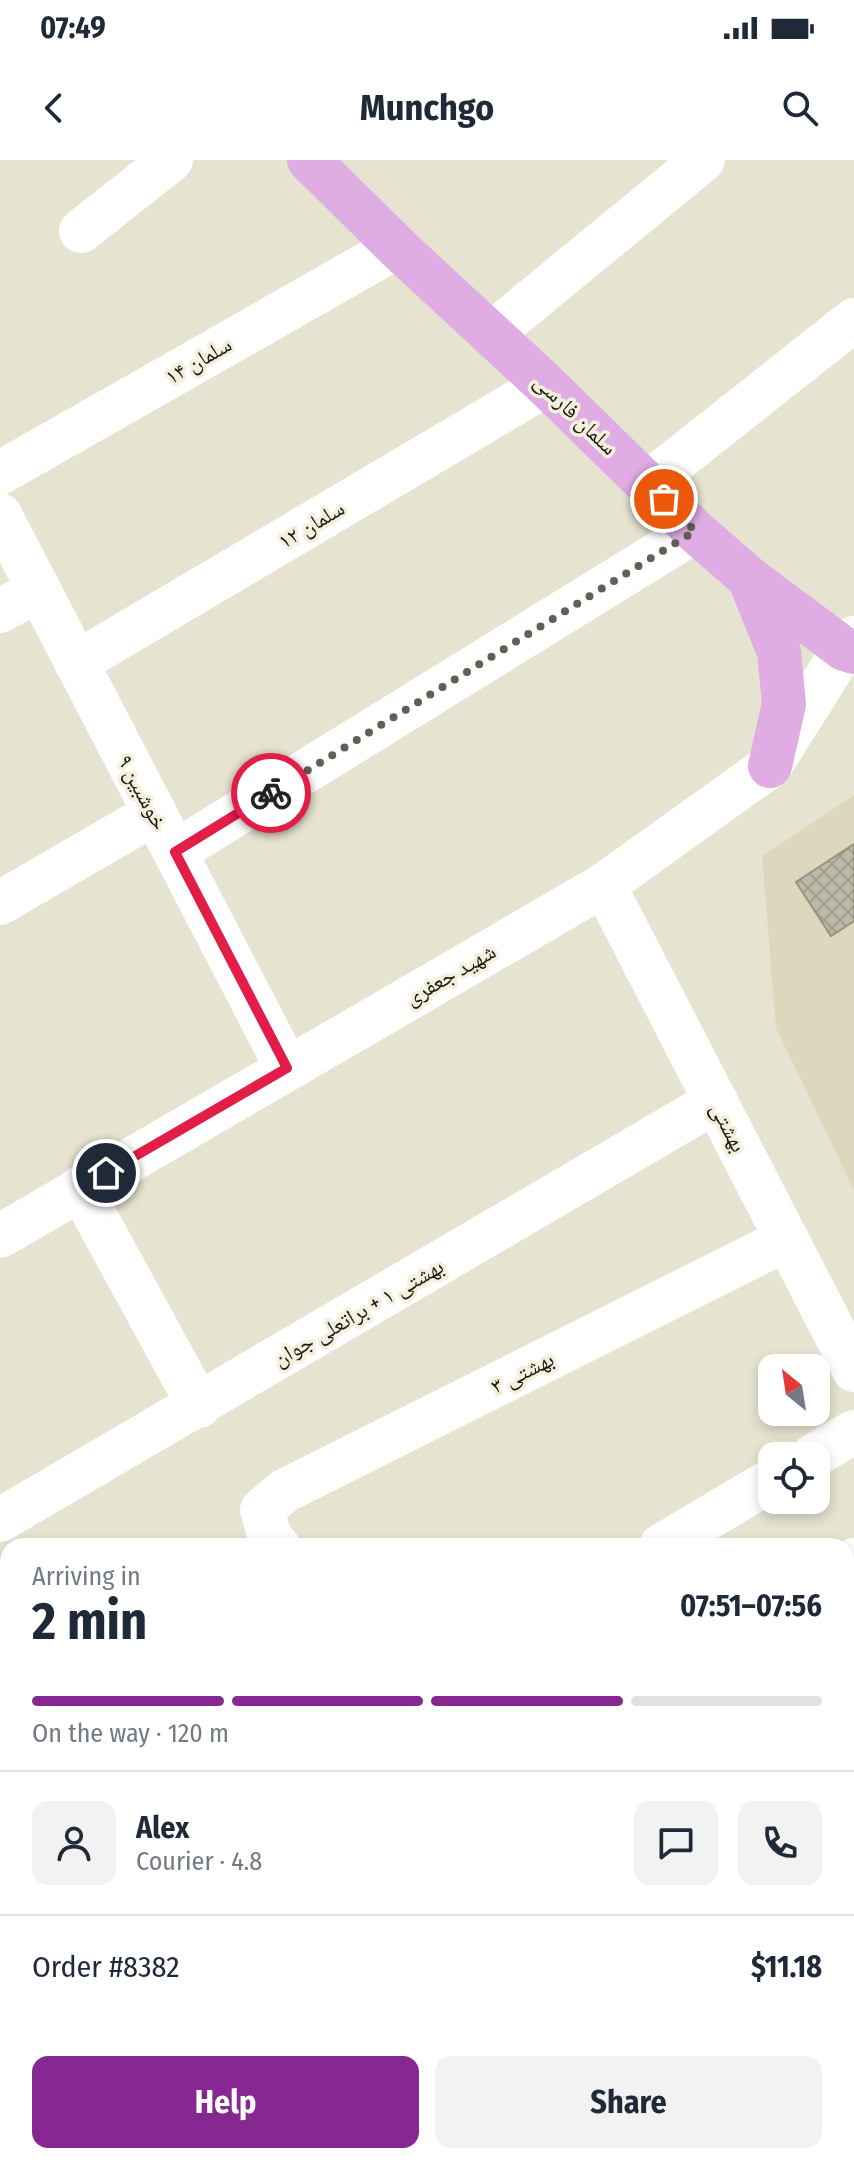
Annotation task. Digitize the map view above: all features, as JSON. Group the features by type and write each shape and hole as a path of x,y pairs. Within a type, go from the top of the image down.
{"main road":[{"name":"سلمان فارسی","path":"325,165 397,247 546,385 695,531 749,578 851,646"},
{"path":"749,578 779,652 784,704 770,766"}],"street":[{"path":"81,231 171,160"},
{"path":"491,334 703,160"},
{"name":"سلمان ۱۴","path":"0,473 397,247"},
{"path":"648,483 854,320"},
{"name":"سلمان ۱۲","path":"76,663 546,385"},
{"name":"خوشبین ۹","path":"0,515 287,1068"},
{"path":"175,852 695,531"},
{"path":"0,611 38,590"},
{"name":"شهید جعفری","path":"0,1236 604,885 770,766 851,646"},
{"path":"0,903 155,813"},
{"name":"بهشتی","path":"604,885 854,1370"},
{"name":"بهشتی ۱ + براتعلی جوان","path":"0,1520 716,1101"},
{"path":"80,1188 199,1406"},
{"name":"بهشتی ۳","path":"270,1528 284,1491 787,1239"},
{"path":"830,1446 854,1432"},
{"path":"674,1538 758,1488"}],"shaded area":[{"path":"854,795 854,1190 776,1028 762,856"}],"building":[{"path":"854,844 854,921 831,936 796,882"}],"way so far":[{"path":"271,793 695,531 664,499"}],"route":[{"path":"106,1173 287,1068 175,852 271,793"}]}
